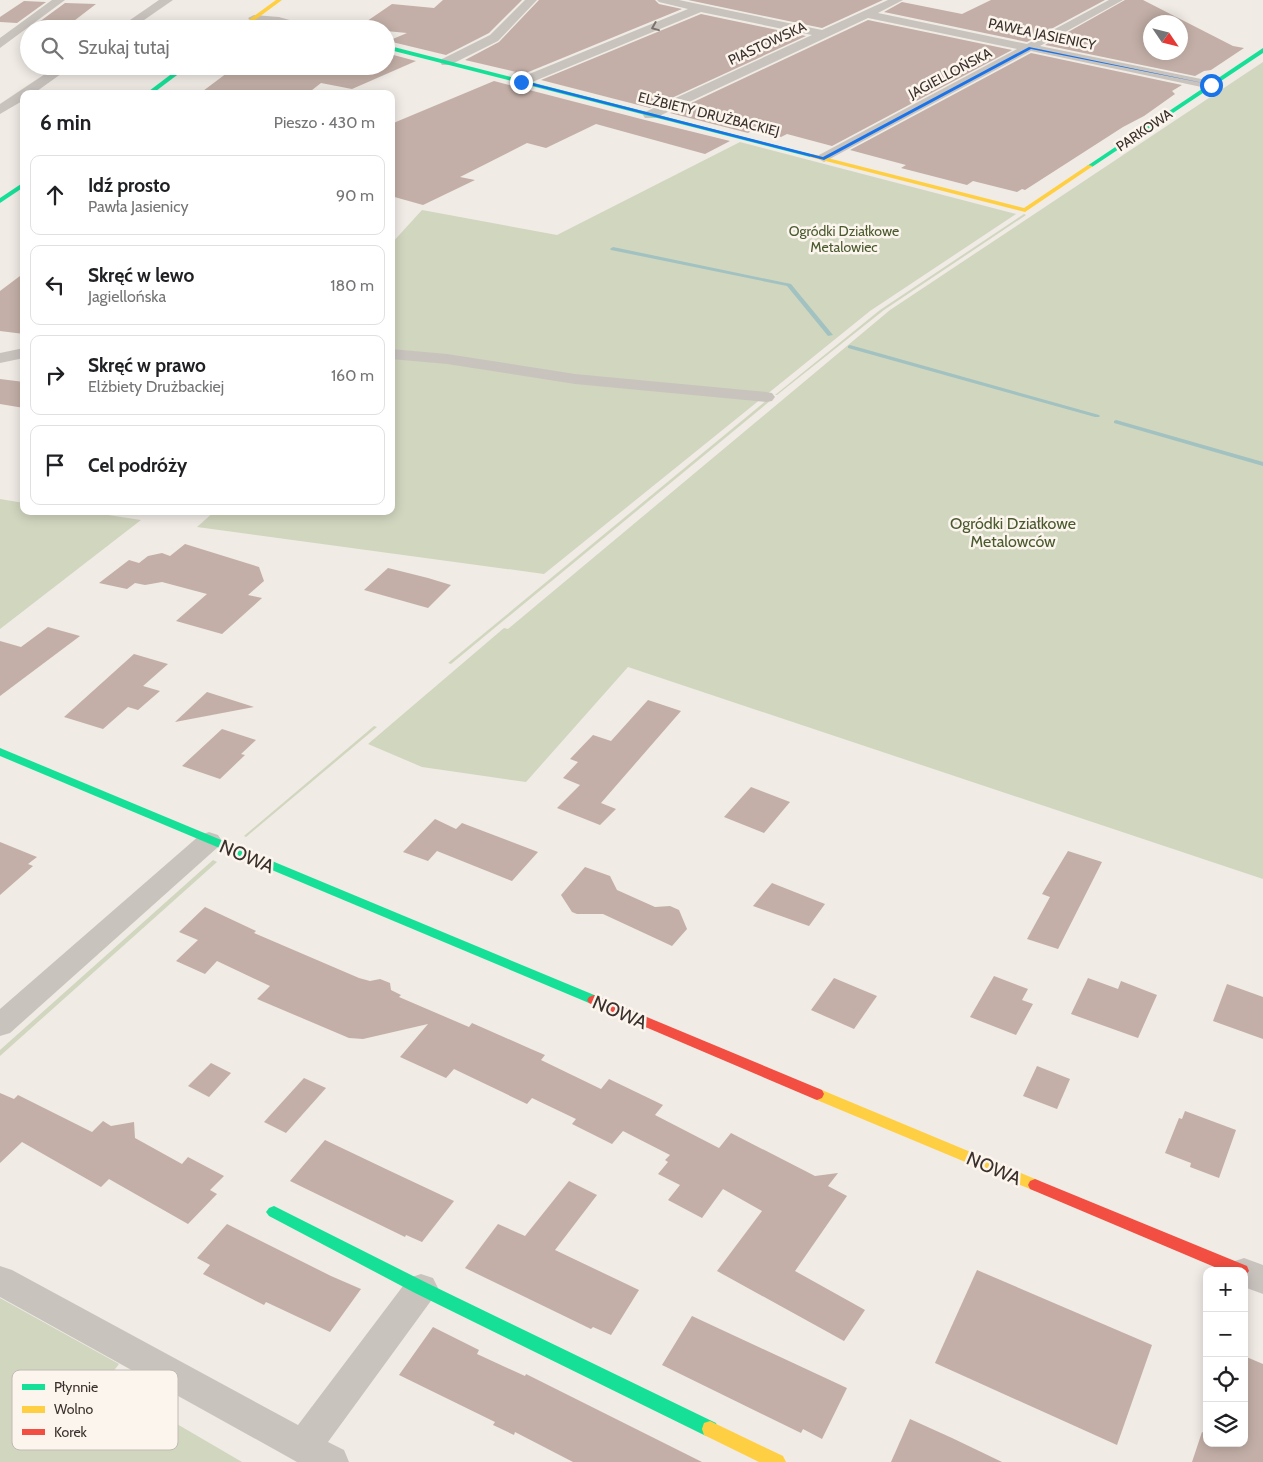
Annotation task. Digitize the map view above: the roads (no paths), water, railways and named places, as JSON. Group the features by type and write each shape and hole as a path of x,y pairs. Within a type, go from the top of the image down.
{"street":[{"path":"32,20 59,0"},
{"path":"137,20 167,0"},
{"path":"251,20 279,0"},
{"path":"446,62 494,38 532,0"},
{"path":"662,0 822,34"},
{"name":"PIASTOWSKA","path":"650,114 897,0"},
{"name":"JAGIELLOŃSKA","path":"824,158 1117,0"},
{"path":"521,82 700,8"},
{"name":"PAWŁA JASIENICY","path":"866,14 1211,85"},
{"path":"254,18 279,20"},
{"path":"0,44 20,29"},
{"path":"0,32 20,32"},
{"name":"ELŻBIETY DRUŻBACKIEJ","path":"395,49 1025,210"},
{"name":"PARKOWA","path":"1025,210 1263,50"},
{"path":"30,90 52,75"},
{"path":"153,90 174,75"},
{"path":"0,110 20,97"},
{"path":"4,195 20,186"},
{"path":"0,358 20,354"},
{"path":"395,354 456,360 576,379 766,397"},
{"name":"NOWA","path":"0,752 1233,1267"},
{"path":"0,1025 209,840"},
{"path":"274,1212 421,1288 777,1462"},
{"name":"NOWA","path":"1248,1273 1263,1280"},
{"path":"0,1280 164,1370"},
{"path":"178,1378 317,1454 421,1288"}],"waterway":[{"path":"613,249 789,285 830,335"},
{"path":"850,347 1097,416"},
{"path":"1116,422 1263,464"}],"park label":[{"name":"Ogródki Działkowe Metalowiec","path":"844,240"},
{"name":"Ogródki Działkowe Metalowców","path":"1013,532"}]}
